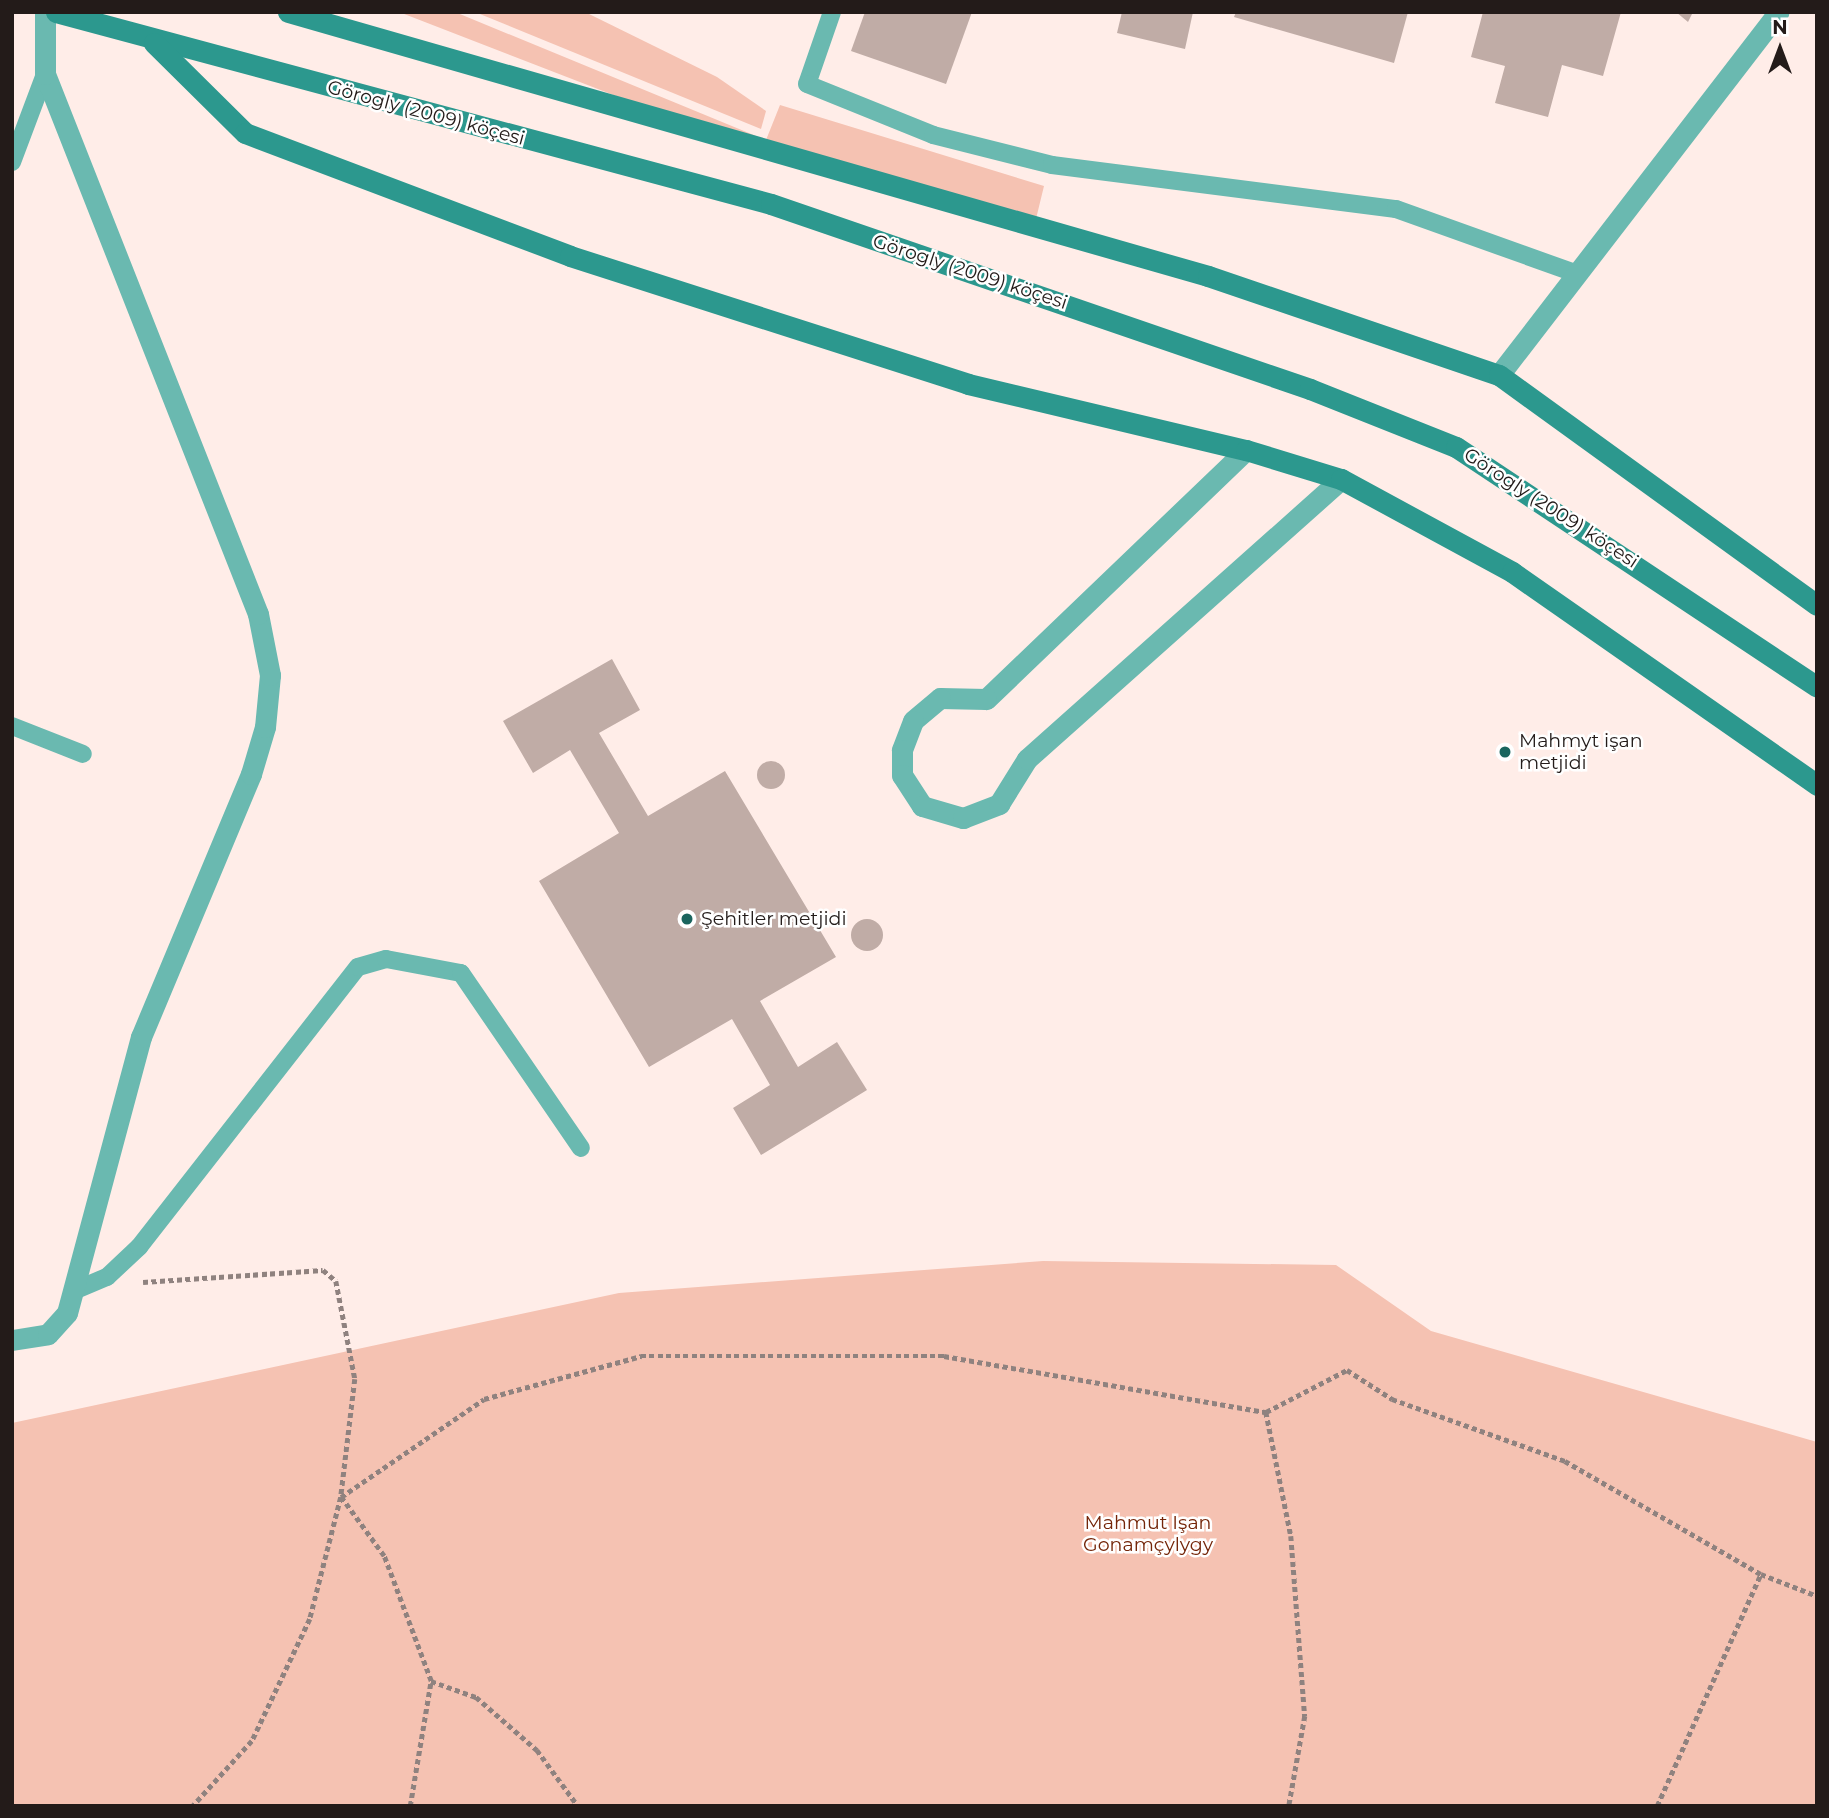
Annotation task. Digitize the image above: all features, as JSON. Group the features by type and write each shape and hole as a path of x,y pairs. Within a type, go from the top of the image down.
{"main road":[{"name":"Görogly (2009) köçesi","path":"57,12 153,42 771,204 1310,389 1456,447 1817,687"},
{"path":"288,12 1208,276 1499,375 1817,605"},
{"path":"153,42 244,133 570,256 968,384 1246,450 1341,479 1512,572 1817,785"}],"street":[{"path":"12,1340 48,1334 67,1313 76,1290 141,1037 251,774 265,727 270,675 258,614 45,74 45,12"},
{"path":"1499,375 1779,12"},
{"path":"1246,450 986,699 940,698 913,721 902,750 902,775 922,806 963,818 999,804 1027,759 1341,479"}],"lane":[{"path":"832,12 807,85 933,135 1052,165 1396,209 1578,274"},
{"path":"12,162 45,74"},
{"path":"12,726 83,754"},
{"path":"76,1290 107,1277 139,1247 358,967 386,959 461,973 581,1148"}],"path":[{"path":"107,1277 186,1283 323,1270 336,1281 355,1379 341,1497 310,1619 252,1741 193,1806"},
{"path":"341,1497 484,1399 641,1356 944,1356 1266,1412 1347,1370 1392,1399 1565,1461 1761,1574 1817,1596"},
{"path":"1266,1412 1291,1536 1305,1716 1289,1806"},
{"path":"341,1497 384,1556 431,1681 410,1806"},
{"path":"1657,1806 1761,1574"},
{"path":"431,1681 476,1697 537,1750 578,1806"}],"green space":[{"path":"399,12 455,12 766,140 780,105 1044,186 1035,223 660,113"},
{"path":"475,12 585,12 717,77 766,111 761,129"},
{"name":"Mahmut Işan Gonamçylygy","path":"1043,1261 1336,1265 1431,1331 1817,1442 1817,1806 12,1806 12,1423 619,1293"}],"building":[{"path":"865,12 972,12 946,84 851,51"},
{"path":"1122,12 1193,12 1185,49 1117,33"},
{"path":"1236,12 1408,12 1394,63 1234,17"},
{"path":"1483,12 1621,12 1603,76 1562,65 1548,117 1495,103 1505,66 1471,57"},
{"path":"1676,12 1693,12 1688,22"},
{"name":"Şehitler metjidi","path":"612,659 640,710 599,733 648,816 725,771 836,957 760,1001 798,1067 837,1042 867,1090 761,1155 733,1108 770,1085 732,1019 649,1067 539,881 619,833 570,750 533,773 503,721"},
{"path":"771,761 781,765 785,775 781,785 771,789 761,785 757,775 761,765"},
{"path":"867,919 878,924 883,935 878,946 867,951 856,946 851,935 856,924"}],"place":[{"name":"Mahmyt işan metjidi","path":"1505,752"},
{"name":"Şehitler metjidi","path":"687,919"}]}
